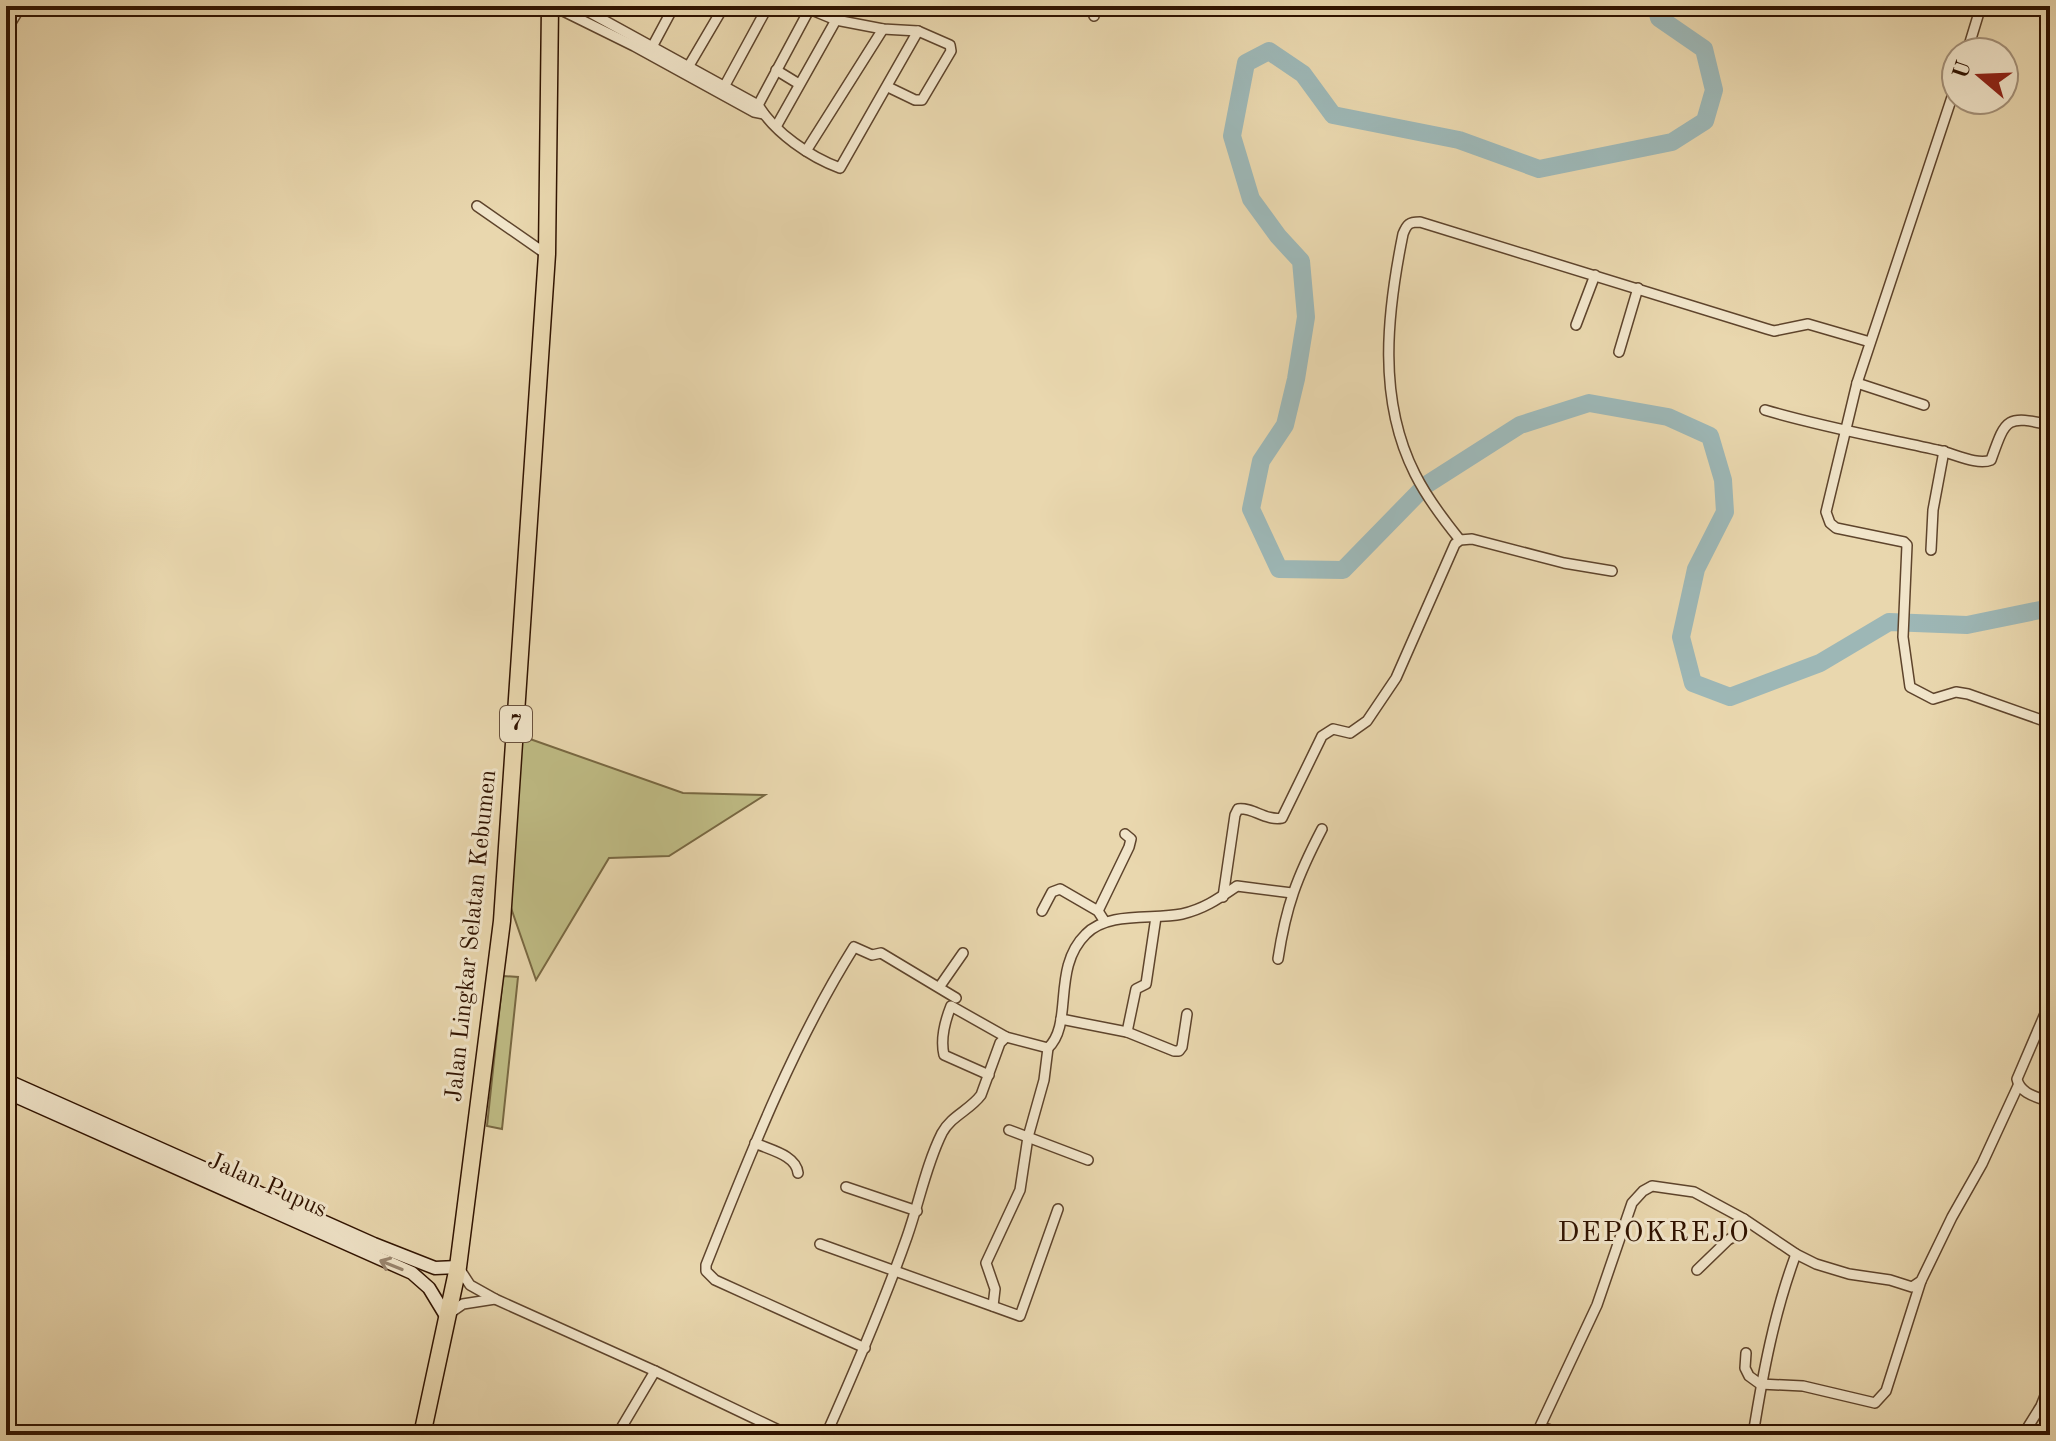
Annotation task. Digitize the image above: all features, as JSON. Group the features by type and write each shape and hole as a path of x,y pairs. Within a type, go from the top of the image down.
{"highway":[{"name":"Jalan Lingkar Selatan Kebumen","path":"422,1435 458,1267 502,921 547,254 552,6"}],"street":[{"path":"6,31 21,6"},
{"path":"552,6 615,31 723,89 759,111 806,151 840,168 918,31"},
{"path":"578,6 615,31"},
{"path":"651,50 674,6"},
{"path":"687,69 724,6"},
{"path":"723,89 768,6"},
{"path":"1972,36 1981,6"},
{"path":"759,111 806,8 836,20 883,29 918,31 950,45 951,51 922,100 915,100 888,87"},
{"path":"777,125 836,20"},
{"path":"806,151 883,29"},
{"path":"776,70 799,84"},
{"path":"1946,116 1857,383 1826,512 1836,528 1906,544 1902,606 1908,684 1920,694 1933,699 1956,692 1968,694 2050,723"},
{"path":"477,206 547,254"},
{"path":"1460,540 1435,508 1414,473 1400,436 1390,389 1387,344 1394,278 1407,224 1420,222 1774,331 1808,324 1870,342"},
{"path":"1576,325 1595,275"},
{"path":"1619,352 1638,288"},
{"path":"1857,383 1924,405"},
{"path":"1765,410 1988,462 2001,433 2012,420 2050,425"},
{"path":"1931,550 1933,510 1944,451"},
{"path":"1460,540 1472,539 1564,563 1612,571"},
{"path":"1223,897 1238,809 1245,808 1267,818 1282,818 1322,736 1333,729 1350,733 1367,721 1396,678 1445,563 1460,540"},
{"path":"1278,959 1292,893 1322,829"},
{"path":"1098,911 1129,847 1131,839 1125,834"},
{"path":"993,1306 995,1289 986,1263 1020,1190 1028,1137 1044,1080 1048,1048 1054,1043 1061,1019 1069,957 1087,932 1105,922 1197,909 1223,897 1237,886 1292,893"},
{"path":"1042,911 1055,889 1098,911 1105,922"},
{"path":"1127,1032 1136,989 1146,984 1156,917"},
{"path":"865,1348 715,1280 706,1271 755,1143 806,1034 854,947 872,955 881,953 940,986 1006,1037 1048,1048"},
{"path":"940,986 963,953"},
{"path":"956,1000 944,1028 944,1055 989,1075"},
{"path":"1746,1353 1745,1368 1749,1376 1760,1384 1803,1386 1875,1403 1886,1391 1921,1281 1982,1164 2018,1086 2017,1075 2050,1002"},
{"path":"1061,1019 1127,1032 1157,1046 1179,1051 1185,1039 1187,1014"},
{"path":"826,1435 896,1270 943,1132 947,1125 976,1102 1000,1043 1006,1037"},
{"name":"Jalan Pupus","path":"6,1080 374,1244 435,1268 458,1267"},
{"path":"2018,1086 2024,1092 2050,1102"},
{"name":"Jalan Pupus","path":"6,1092 412,1273 429,1288 446,1316"},
{"path":"1009,1130 1088,1160"},
{"path":"755,1143 792,1160 798,1173"},
{"path":"1537,1434 1597,1305 1632,1203 1652,1186 1694,1192 1816,1264 1912,1287 1921,1281"},
{"path":"846,1187 917,1211"},
{"path":"820,1244 1021,1315 1058,1209"},
{"path":"1697,1270 1738,1234 1744,1219"},
{"path":"1753,1435 1760,1384 1775,1317 1796,1254"},
{"path":"458,1267 470,1285 495,1299 789,1435"},
{"path":"446,1316 463,1304 495,1299"},
{"path":"617,1435 655,1371"},
{"path":"2023,1435 2041,1406 2050,1383"},
{"path":"1537,1434 1548,1429 1564,1435"}],"shaded area":[{"path":"513,733 683,793 765,795 669,856 609,858 536,980 501,879"},
{"path":"503,976 518,977 502,1129 487,1126"}],"waterway":[{"path":"1656,6 1659,18 1704,49 1714,90 1705,121 1672,142 1539,169 1459,140 1333,115 1303,74 1269,51 1246,63 1232,136 1251,199 1301,261 1306,317 1285,425 1261,461 1251,509 1279,569 1343,570 1426,485 1520,425 1589,403 1668,417 1710,436 1723,480 1725,512 1696,569 1681,637 1693,683 1730,697 1820,663 1889,622 1967,625 2045,609 2050,601"}],"district":[{"name":"DEPOKREJO","path":"1654,1234"}]}
